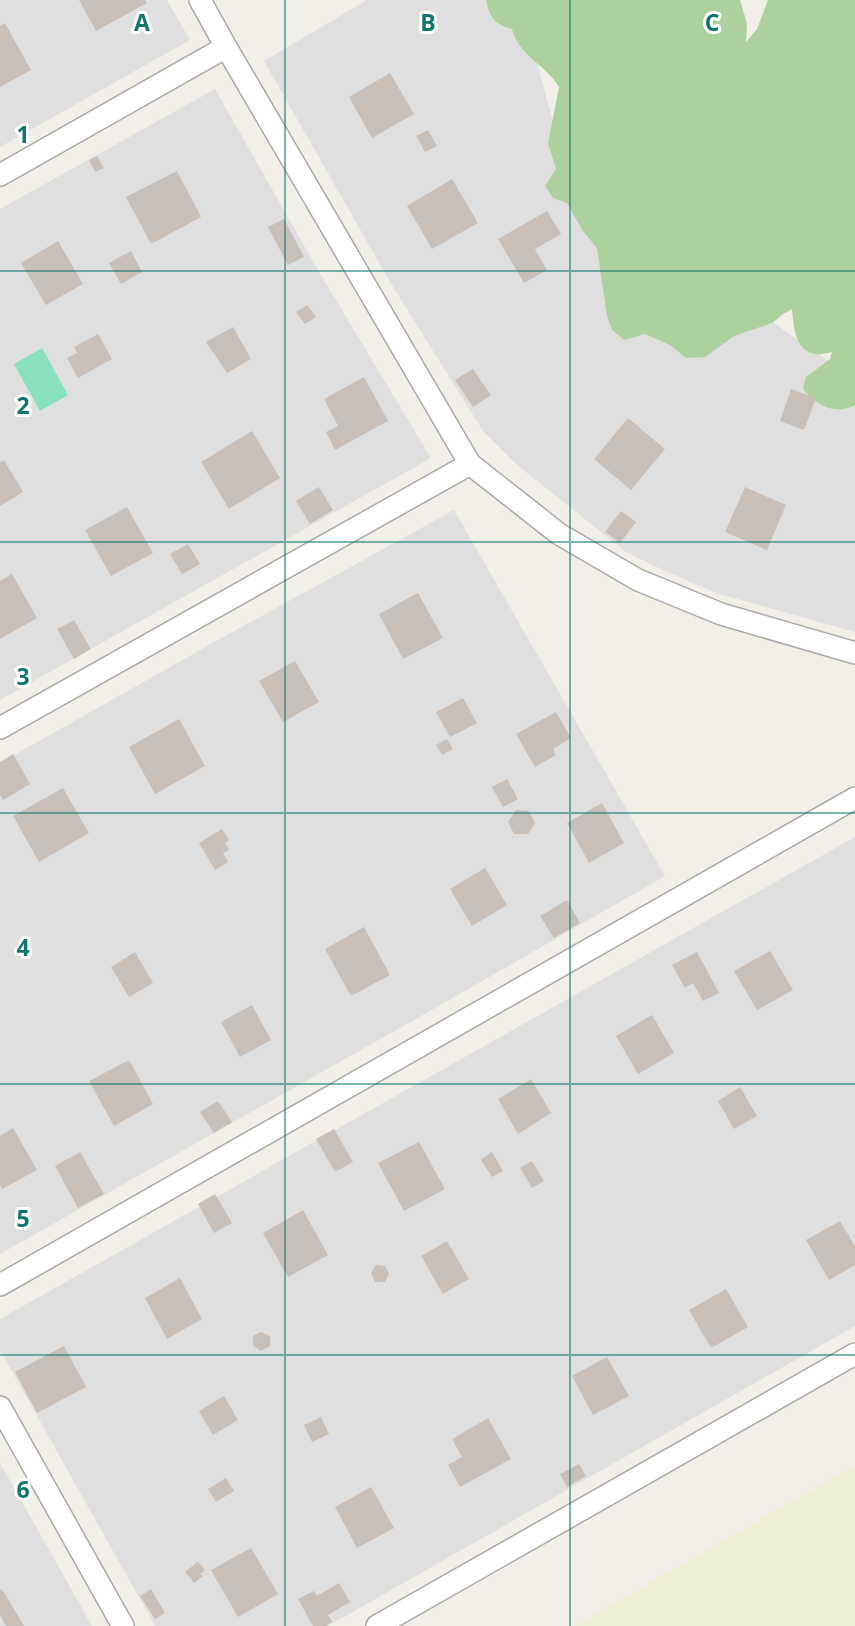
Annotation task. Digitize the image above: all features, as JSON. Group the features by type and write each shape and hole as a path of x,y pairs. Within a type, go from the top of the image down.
{"street":[{"path":"200,0 470,464 559,534 638,580 722,614 855,653"},
{"path":"0,175 226,47"},
{"path":"0,728 470,464"},
{"path":"0,1285 855,798"},
{"path":"377,1626 855,1354"},
{"path":"0,1407 123,1626"}],"shaded area":[{"path":"0,0 167,0 190,40 0,147"},
{"path":"367,0 500,0 536,58 568,179 834,365 855,373 855,632 719,594 626,552 516,464 483,431 390,282 264,61"},
{"path":"215,89 318,270 431,458 0,700 0,209"},
{"path":"454,510 665,876 0,1254 0,763"},
{"path":"855,837 855,1326 328,1626 155,1626 0,1350 0,1319"},
{"path":"0,1463 43,1539 92,1626 0,1626"}],"green space":[{"path":"486,0 740,0 747,24 746,42 757,29 768,0 855,0 855,405 840,409 826,407 803,389 806,377 830,359 832,352 814,354 802,347 796,336 792,309 772,323 734,336 705,357 686,358 670,345 645,334 624,340 612,330 607,316 597,248 583,231 567,203 553,198 545,186 556,169 548,143 559,87 520,46 512,29 494,19"},
{"path":"42,348 68,395 40,411 14,364"},
{"path":"855,1465 855,1626 575,1626"}],"building":[{"path":"79,0 145,0 147,3 96,31"},
{"path":"5,23 31,70 0,87 0,26"},
{"path":"390,73 414,114 372,138 349,97"},
{"path":"428,130 437,146 425,152 416,136"},
{"path":"97,156 104,168 95,172 89,160"},
{"path":"177,171 201,217 151,244 126,197"},
{"path":"452,179 478,223 432,249 407,206"},
{"path":"547,211 561,234 535,249 547,270 524,283 498,239"},
{"path":"284,219 304,257 288,265 268,227"},
{"path":"58,241 83,284 46,305 21,263"},
{"path":"131,251 142,272 121,284 109,263"},
{"path":"307,305 316,317 305,324 296,312"},
{"path":"233,327 251,359 227,373 206,342"},
{"path":"98,334 112,359 78,378 67,358 77,353 74,347"},
{"path":"473,369 491,395 473,407 455,380"},
{"path":"364,377 388,421 335,450 326,432 338,426 324,399"},
{"path":"791,389 816,398 804,430 780,421"},
{"path":"628,418 665,449 631,490 594,459"},
{"path":"252,431 280,478 229,509 201,462"},
{"path":"4,460 23,492 0,506 0,462"},
{"path":"319,487 333,510 310,524 296,501"},
{"path":"745,487 786,505 767,550 725,532"},
{"path":"127,507 153,553 111,576 85,530"},
{"path":"621,511 636,522 620,543 605,532"},
{"path":"188,544 200,564 182,574 170,554"},
{"path":"12,574 37,618 0,639 0,581"},
{"path":"418,593 443,638 403,659 379,614"},
{"path":"74,620 91,649 74,659 57,629"},
{"path":"295,661 319,702 283,722 259,681"},
{"path":"463,698 477,723 450,737 436,712"},
{"path":"556,712 571,738 553,749 556,755 535,767 516,734"},
{"path":"179,719 205,766 155,794 129,747"},
{"path":"447,739 453,749 442,755 436,745"},
{"path":"13,754 30,784 3,800 0,795 0,762"},
{"path":"507,779 518,799 503,807 492,787"},
{"path":"63,788 89,833 39,862 13,816"},
{"path":"602,803 624,843 589,863 567,823"},
{"path":"516,810 529,811 535,823 528,834 514,834 508,822"},
{"path":"222,829 229,840 225,843 229,850 223,853 228,862 215,870 199,843"},
{"path":"485,868 507,905 472,926 450,889"},
{"path":"567,900 580,923 554,938 540,916"},
{"path":"364,927 390,975 351,996 325,949"},
{"path":"770,951 793,990 757,1010 734,971"},
{"path":"135,952 153,983 129,997 111,967"},
{"path":"697,952 719,993 703,1001 693,983 685,988 672,965"},
{"path":"252,1005 271,1040 240,1057 221,1022"},
{"path":"652,1015 674,1053 638,1074 616,1036"},
{"path":"129,1060 153,1104 114,1126 89,1081"},
{"path":"531,1079 551,1113 518,1134 498,1099"},
{"path":"740,1087 757,1116 734,1129 718,1101"},
{"path":"218,1101 232,1122 214,1133 200,1112"},
{"path":"13,1128 37,1170 2,1189 0,1136"},
{"path":"334,1129 353,1162 335,1172 316,1139"},
{"path":"419,1142 445,1189 404,1211 378,1163"},
{"path":"80,1152 104,1194 78,1208 55,1166"},
{"path":"492,1152 503,1171 492,1177 481,1160"},
{"path":"532,1161 544,1181 532,1188 520,1168"},
{"path":"215,1194 232,1223 214,1233 198,1204"},
{"path":"303,1210 328,1255 288,1277 263,1233"},
{"path":"840,1221 855,1246 855,1265 829,1280 806,1240"},
{"path":"447,1241 469,1279 443,1294 421,1256"},
{"path":"376,1265 385,1266 389,1274 385,1282 375,1282 371,1273"},
{"path":"180,1278 202,1319 167,1339 145,1298"},
{"path":"726,1289 748,1327 711,1348 689,1310"},
{"path":"261,1332 270,1336 270,1346 261,1351 253,1346 253,1336"},
{"path":"64,1346 86,1387 37,1413 15,1372"},
{"path":"607,1357 629,1396 593,1415 572,1376"},
{"path":"224,1396 238,1420 213,1435 199,1411"},
{"path":"321,1417 329,1434 312,1442 304,1425"},
{"path":"488,1418 511,1459 460,1487 448,1465 462,1457 452,1439"},
{"path":"579,1464 586,1476 567,1487 560,1474"},
{"path":"226,1478 234,1491 216,1502 208,1489"},
{"path":"371,1487 394,1528 357,1548 335,1507"},
{"path":"251,1548 278,1594 238,1617 211,1570"},
{"path":"198,1562 205,1570 200,1574 203,1576 194,1583 185,1572"},
{"path":"339,1583 350,1602 328,1615 332,1622 325,1626 313,1626 298,1599 314,1591 317,1596"},
{"path":"2,1589 24,1626 6,1626 0,1615"},
{"path":"151,1589 165,1613 155,1619 140,1596"}]}
